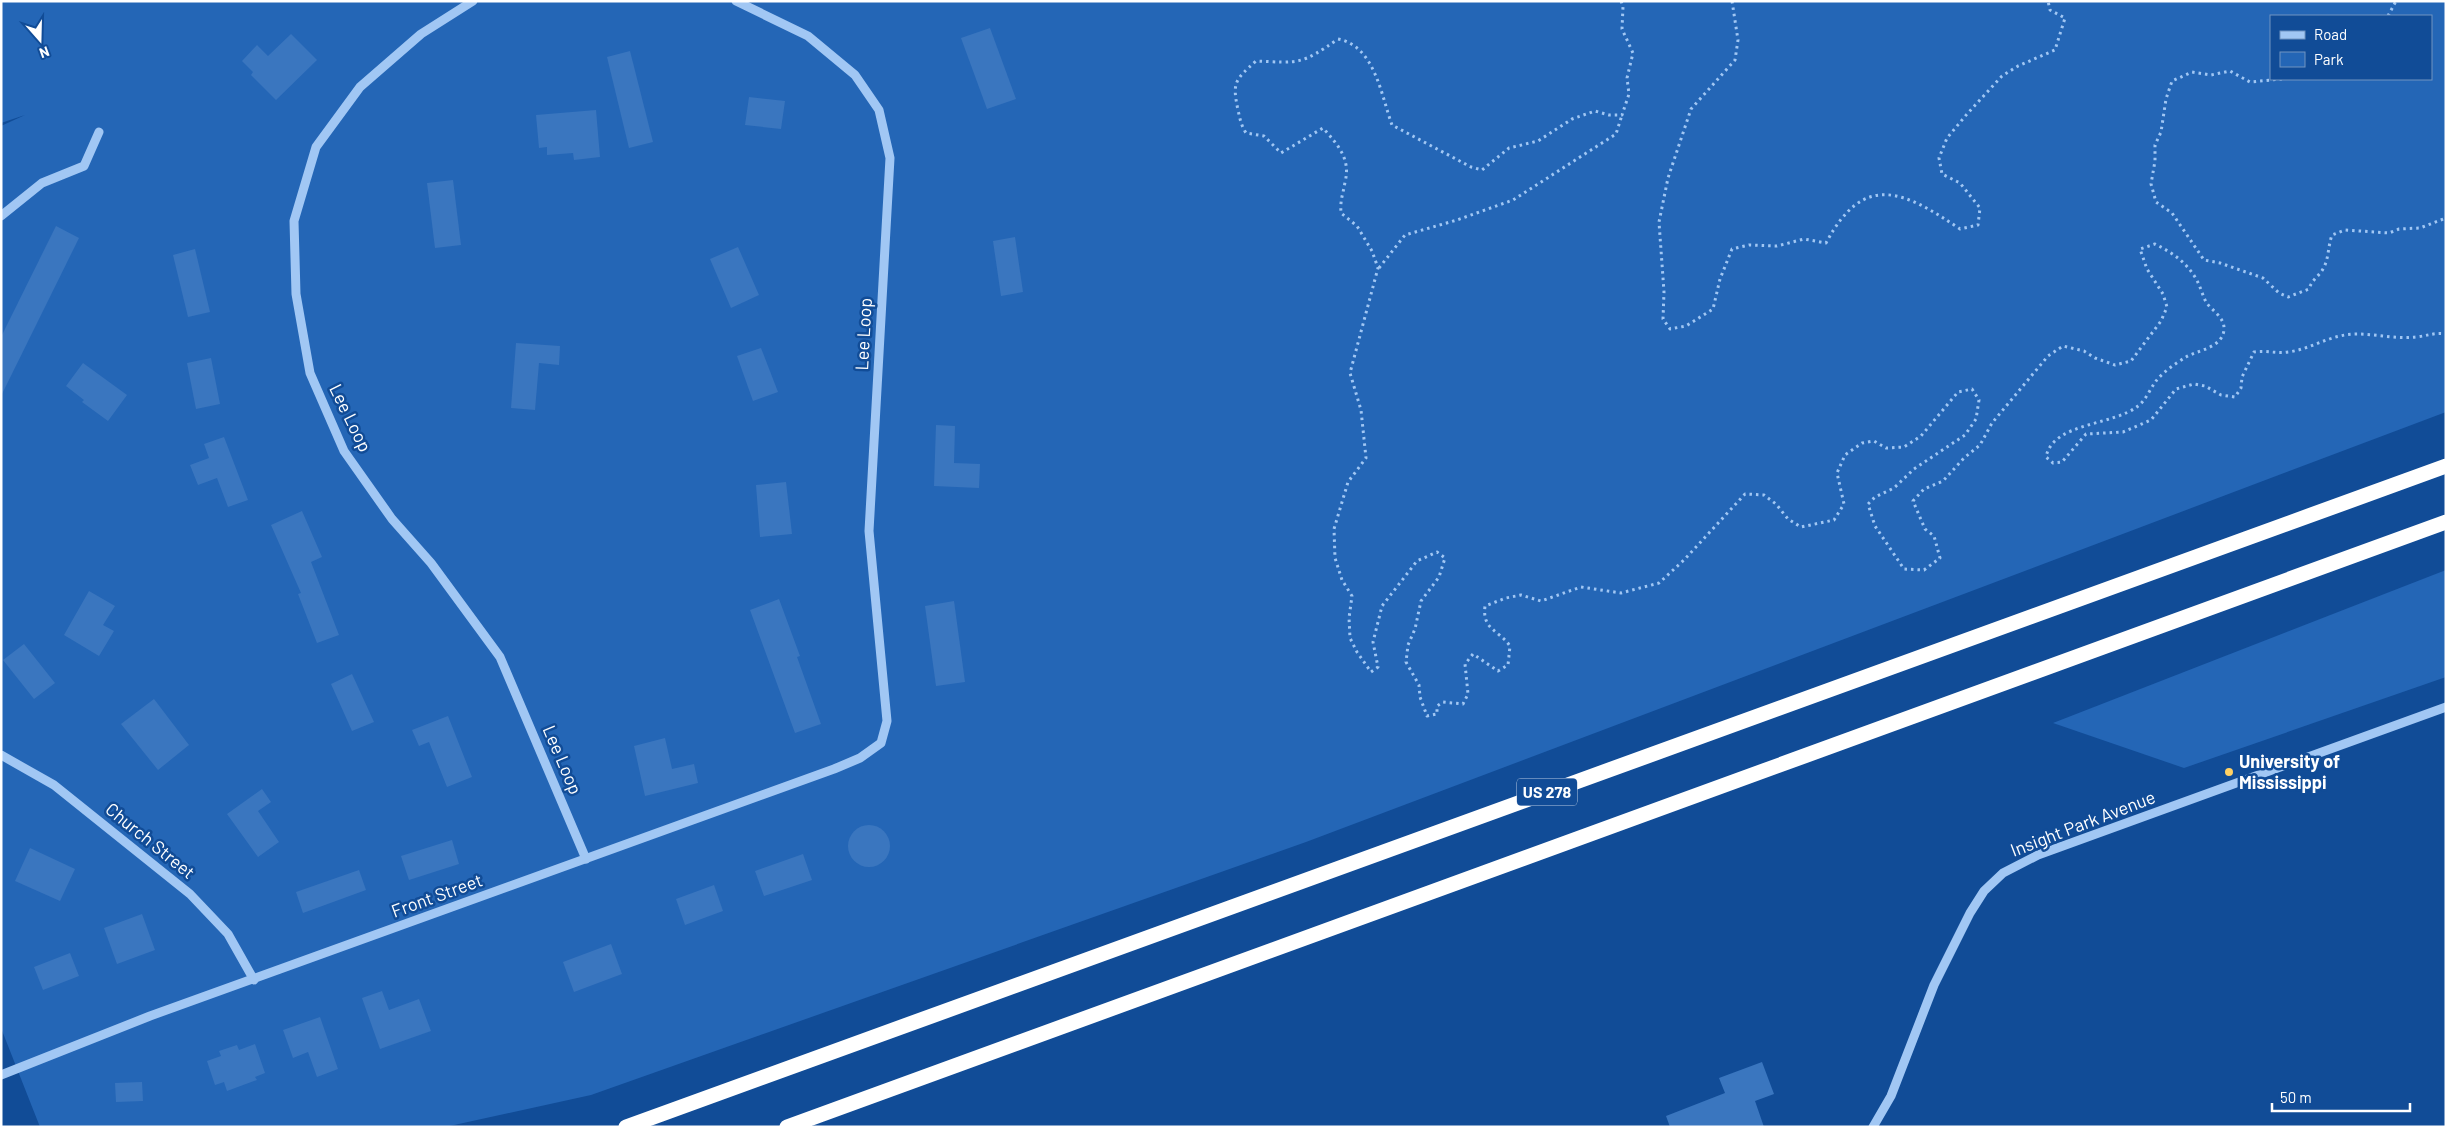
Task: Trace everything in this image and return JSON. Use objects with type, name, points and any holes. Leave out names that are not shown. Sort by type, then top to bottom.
[{"type":"highway","name":"US 278","points":[[626,1127],[2446,466]]},
{"type":"highway","points":[[787,1127],[2446,522]]},
{"type":"highway","points":[[613,1127],[648,1119]]},
{"type":"street","name":"Lee Loop","points":[[473,1],[421,34],[360,87],[316,147],[294,221],[296,294],[310,373],[344,451],[392,519],[431,563],[500,656],[586,859]]},
{"type":"street","name":"Lee Loop","points":[[736,1],[808,36],[855,76],[879,110],[890,158],[869,531],[887,721],[881,743]]},
{"type":"street","points":[[1,216],[42,183],[84,166],[100,132]]},
{"type":"street","name":"Insight Park Avenue","points":[[1873,1127],[1891,1096],[1934,985],[1956,940],[1984,891],[2003,873],[2038,855],[2446,707]]},
{"type":"street","name":"Front Street","points":[[1,1075],[150,1016],[834,769],[860,758],[881,743]]},
{"type":"street","name":"Church Street","points":[[1,755],[54,785],[190,894],[228,934],[254,980]]},
{"type":"path","points":[[1621,1],[1623,7],[1622,29],[1633,53],[1626,78],[1629,94],[1616,134],[1513,200],[1457,220],[1405,235],[1378,268],[1350,373],[1361,410],[1366,458],[1348,482],[1334,529],[1334,558],[1342,580],[1352,596],[1349,618],[1350,638],[1371,672],[1378,666],[1373,642],[1382,606],[1417,562],[1438,552],[1445,558],[1439,577],[1421,601],[1415,629],[1408,645],[1406,662],[1419,686],[1420,697],[1427,716],[1437,714],[1437,706],[1443,702],[1463,704],[1468,694],[1465,664],[1472,654],[1498,671],[1508,665],[1510,646],[1504,637],[1489,628],[1483,617],[1485,606],[1506,598],[1521,595],[1541,601],[1581,586],[1621,593],[1659,584],[1745,494],[1764,495],[1776,504],[1788,519],[1800,527],[1834,520],[1844,504],[1837,472],[1845,455],[1862,443],[1874,441],[1886,448],[1904,447],[1921,436],[1958,392],[1972,389],[1979,400],[1976,419],[1964,435],[1914,470],[1894,488],[1875,497],[1868,504],[1875,526],[1904,569],[1924,570],[1940,558],[1934,536],[1925,529],[1913,501],[1924,488],[1944,481],[1964,458],[1980,445],[1992,423],[2048,356],[2063,346],[2084,350],[2095,358],[2115,365],[2131,361],[2161,321],[2167,307],[2163,294],[2147,269],[2140,249],[2154,244],[2175,254],[2194,276],[2207,303],[2222,318],[2224,330],[2219,341],[2186,357],[2157,380],[2139,406],[2099,424],[2072,429],[2048,448],[2046,457],[2054,463],[2062,462],[2086,434],[2123,432],[2151,420],[2176,389],[2194,384],[2205,386],[2221,395],[2235,397],[2241,388],[2242,377],[2254,352],[2267,350],[2288,353],[2341,335],[2385,335],[2394,338],[2418,337],[2437,332],[2446,334]]},
{"type":"path","points":[[1732,1],[1738,40],[1734,60],[1691,109],[1668,178],[1659,222],[1664,292],[1663,319],[1670,329],[1686,326],[1713,309],[1720,279],[1732,249],[1749,245],[1777,246],[1804,239],[1826,243],[1836,223],[1858,202],[1881,193],[1911,200],[1939,214],[1960,229],[1978,225],[1980,208],[1960,183],[1942,174],[1939,158],[1947,138],[2002,76],[2018,66],[2055,50],[2065,18],[2050,10],[2048,1]]},
{"type":"path","points":[[2389,15],[2396,1]]},
{"type":"path","points":[[1378,268],[1372,251],[1357,226],[1341,213],[1340,198],[1346,182],[1347,162],[1337,143],[1323,128],[1281,153],[1264,136],[1246,133],[1241,126],[1234,88],[1241,75],[1256,61],[1294,63],[1312,57],[1338,39],[1350,42],[1364,55],[1377,78],[1392,125],[1464,164],[1482,170],[1509,148],[1538,141],[1572,119],[1595,111],[1609,115],[1622,115]]},
{"type":"path","points":[[2271,80],[2250,82],[2230,71],[2211,75],[2192,72],[2172,81],[2166,99],[2161,132],[2154,145],[2155,161],[2151,184],[2156,202],[2172,214],[2204,260],[2220,263],[2263,278],[2278,293],[2288,297],[2309,289],[2312,281],[2319,276],[2326,264],[2326,253],[2332,236],[2345,230],[2389,233],[2399,229],[2420,228],[2446,218]]},
{"type":"green space","points":[[1,1],[2446,1],[2446,412],[1306,842],[591,1095],[445,1127],[40,1127],[1,1028],[1,126],[25,115],[1,123]]},
{"type":"green space","points":[[2446,570],[2446,677],[2184,768],[2053,723]]},
{"type":"building","points":[[990,28],[1016,99],[987,109],[961,38]]},
{"type":"building","points":[[291,34],[317,60],[276,100],[251,75],[253,72],[242,61],[257,45],[268,56]]},
{"type":"building","points":[[630,51],[653,142],[629,148],[607,57]]},
{"type":"building","points":[[749,97],[785,101],[781,129],[745,125]]},
{"type":"building","points":[[596,110],[600,157],[574,160],[573,153],[547,155],[547,147],[539,148],[536,115]]},
{"type":"building","points":[[453,180],[461,245],[435,248],[427,183]]},
{"type":"building","points":[[56,226],[79,238],[1,396],[1,337]]},
{"type":"building","points":[[1015,237],[1023,292],[1001,296],[993,241]]},
{"type":"building","points":[[738,247],[759,295],[731,308],[710,259]]},
{"type":"building","points":[[195,249],[210,312],[188,317],[173,255]]},
{"type":"building","points":[[516,343],[560,346],[559,365],[539,363],[535,410],[511,408]]},
{"type":"building","points":[[761,348],[778,392],[753,401],[737,356]]},
{"type":"building","points":[[211,358],[220,404],[196,409],[187,363]]},
{"type":"building","points":[[83,363],[127,395],[108,421],[82,402],[84,400],[66,386]]},
{"type":"building","points":[[936,425],[955,426],[954,463],[980,464],[979,488],[934,486]]},
{"type":"building","points":[[224,437],[248,500],[228,507],[217,478],[198,485],[190,465],[209,458],[204,444]]},
{"type":"building","points":[[786,482],[792,534],[760,537],[756,485]]},
{"type":"building","points":[[302,511],[322,557],[311,562],[339,635],[317,643],[298,594],[301,593],[271,525]]},
{"type":"building","points":[[89,591],[115,606],[103,625],[114,631],[99,656],[64,635]]},
{"type":"building","points":[[779,599],[800,656],[797,657],[821,724],[795,733],[750,610]]},
{"type":"building","points":[[954,601],[965,682],[936,686],[925,606]]},
{"type":"building","points":[[24,644],[55,683],[34,699],[3,660]]},
{"type":"building","points":[[352,674],[374,722],[352,731],[331,684]]},
{"type":"building","points":[[154,699],[189,745],[158,770],[121,724]]},
{"type":"building","points":[[448,716],[472,777],[447,787],[429,742],[419,746],[412,730]]},
{"type":"building","points":[[665,738],[672,769],[694,764],[698,783],[645,796],[634,746]]},
{"type":"building","points":[[262,789],[271,802],[258,811],[279,842],[258,857],[227,814]]},
{"type":"building","points":[[869,825],[884,831],[890,846],[884,861],[869,867],[854,861],[848,846],[854,831]]},
{"type":"building","points":[[452,840],[459,864],[409,880],[401,856]]},
{"type":"building","points":[[30,848],[75,869],[60,901],[15,881]]},
{"type":"building","points":[[803,854],[812,880],[764,896],[755,871]]},
{"type":"building","points":[[359,870],[366,890],[303,913],[296,892]]},
{"type":"building","points":[[714,885],[723,911],[685,925],[676,899]]},
{"type":"building","points":[[142,914],[155,950],[117,964],[104,928]]},
{"type":"building","points":[[611,944],[622,974],[574,992],[563,962]]},
{"type":"building","points":[[70,953],[79,976],[43,990],[34,967]]},
{"type":"building","points":[[382,991],[389,1010],[419,999],[431,1031],[380,1049],[362,998]]},
{"type":"building","points":[[320,1017],[338,1069],[317,1077],[308,1052],[293,1058],[283,1030]]},
{"type":"building","points":[[255,1044],[265,1073],[255,1077],[257,1080],[227,1091],[224,1082],[215,1085],[207,1061],[221,1056],[219,1051],[237,1045],[239,1050]]},
{"type":"building","points":[[1762,1062],[1774,1094],[1755,1101],[1764,1127],[1670,1127],[1666,1116],[1725,1093],[1719,1078]]},
{"type":"building","points":[[142,1082],[143,1101],[116,1102],[115,1083]]},
{"type":"place","name":"University of Mississippi","points":[[2229,772]]}]
